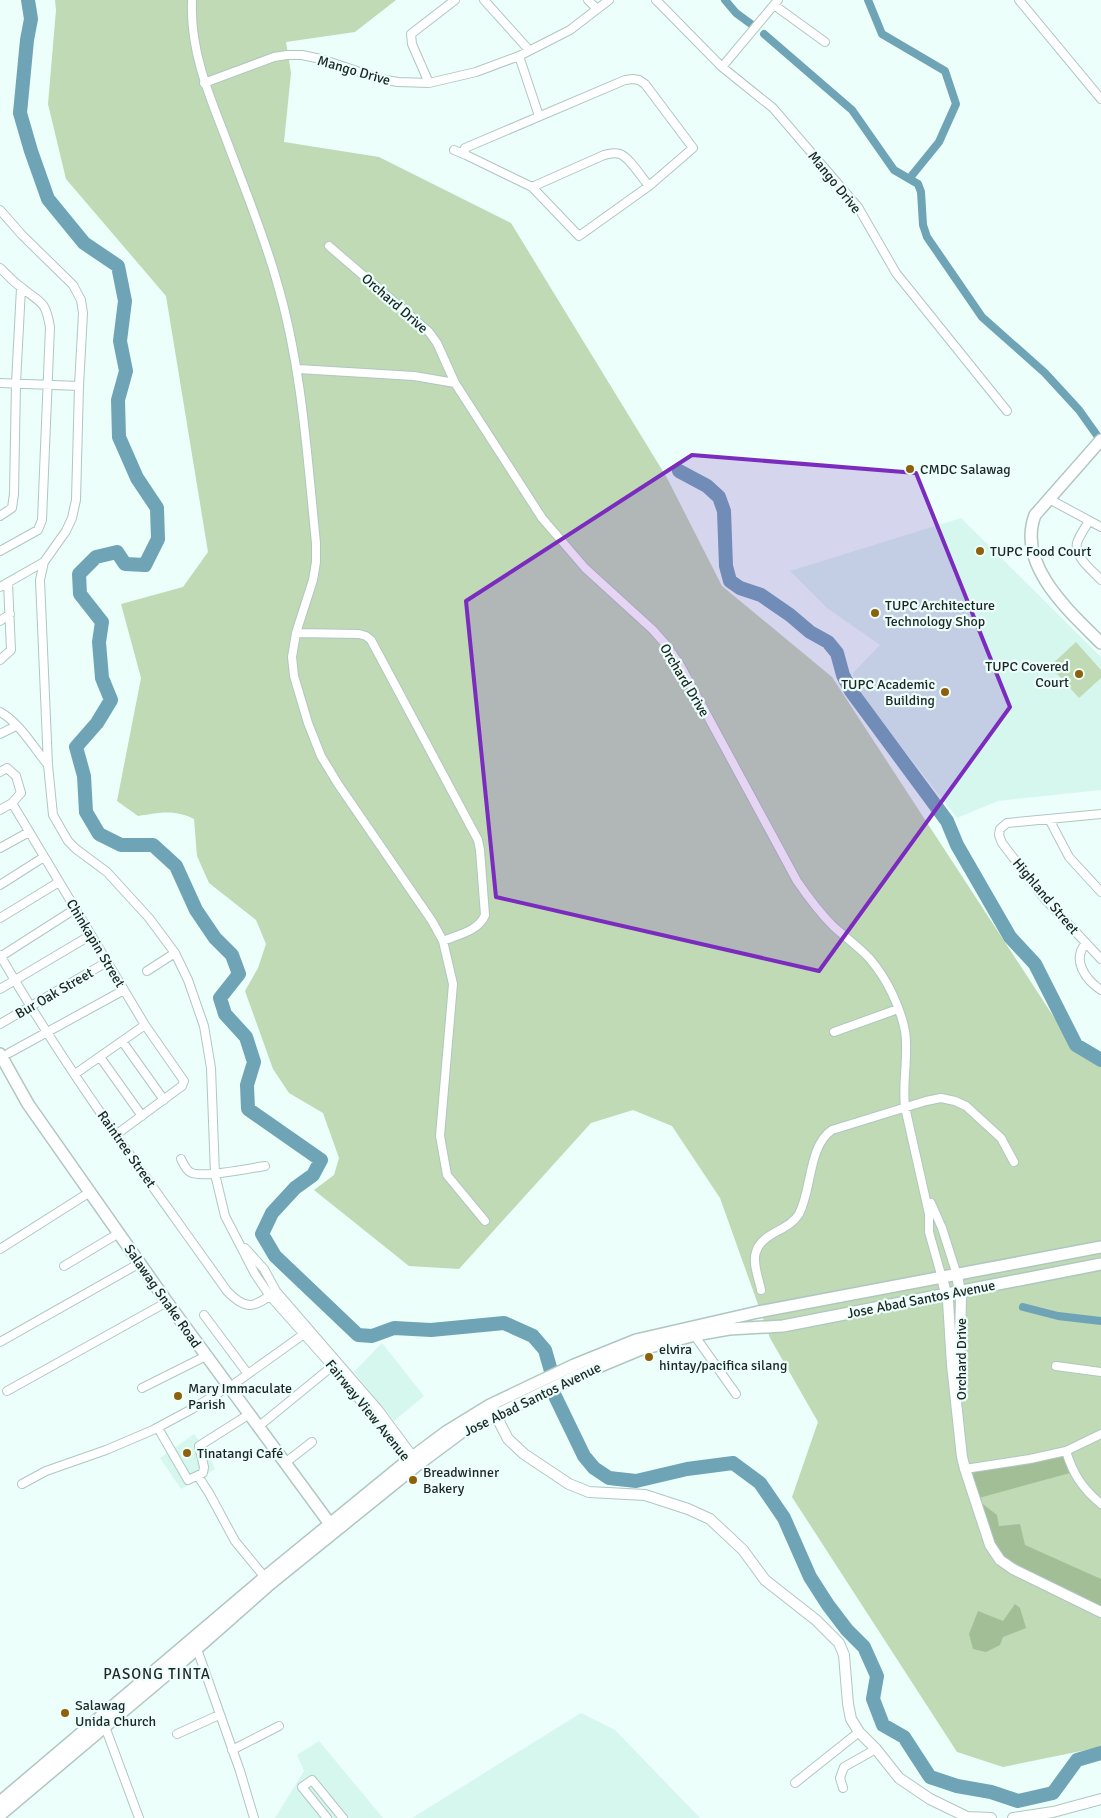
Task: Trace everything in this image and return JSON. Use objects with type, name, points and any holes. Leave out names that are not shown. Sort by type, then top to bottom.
[{"type":"main road","points":[[1097,444],[1035,515],[1032,524],[1032,548],[1041,572],[1054,594],[1065,608],[1101,644]]},
{"type":"main road","name":"Salawag Snake Road","points":[[5,1053],[28,1104],[167,1302],[206,1356],[231,1385],[248,1415],[332,1529]]},
{"type":"main road","name":"Jose Abad Santos Avenue","points":[[0,1815],[102,1722],[412,1461],[463,1431],[492,1410],[636,1340],[694,1330],[758,1312],[1101,1247]]},
{"type":"main road","name":"Jose Abad Santos Avenue","points":[[694,1330],[783,1326],[1101,1264]]},
{"type":"main road","name":"Jose Abad Santos Avenue","points":[[0,1802],[102,1722]]},
{"type":"street","points":[[429,83],[412,44],[411,34],[455,0]]},
{"type":"street","points":[[484,0],[529,50]]},
{"type":"street","points":[[588,0],[597,9]]},
{"type":"street","name":"Mango Drive","points":[[204,83],[274,57],[302,55],[321,59],[381,79],[398,82],[429,83],[476,72],[518,56],[570,30],[609,0]]},
{"type":"street","name":"Mango Drive","points":[[656,0],[722,67],[773,108],[858,206],[896,273],[1007,410]]},
{"type":"street","points":[[1019,0],[1101,99]]},
{"type":"street","points":[[192,2],[191,18],[194,39],[204,83],[268,252],[284,307],[298,370],[316,543],[316,562],[313,580],[296,633],[292,657],[294,676],[308,723],[321,756],[338,784],[432,921],[443,941],[453,984],[440,1136],[447,1175],[485,1221]]},
{"type":"street","points":[[722,67],[776,2],[825,42]]},
{"type":"street","points":[[518,56],[539,116]]},
{"type":"street","points":[[454,150],[532,187],[579,236],[649,186],[693,148],[645,84],[640,80],[625,80],[465,148],[466,155]]},
{"type":"street","points":[[532,187],[604,155],[614,153],[621,154],[627,158],[649,186]]},
{"type":"street","points":[[0,210],[22,235],[73,285],[81,300],[82,313],[76,500],[72,518],[66,531],[44,562],[0,587]]},
{"type":"street","name":"Orchard Drive","points":[[329,246],[429,332],[437,343],[455,383],[542,518],[585,568],[653,630],[667,646],[680,665],[797,881],[819,910],[870,959],[894,996],[905,1030],[907,1046],[905,1107],[929,1214],[929,1232],[947,1294],[952,1365],[962,1457],[990,1544],[1000,1560],[1035,1581],[1101,1612]]},
{"type":"street","points":[[0,268],[21,288],[37,298],[47,310],[50,327],[42,520],[38,530],[0,551]]},
{"type":"street","points":[[0,516],[12,508],[14,494],[16,383],[21,288]]},
{"type":"street","points":[[298,370],[414,376],[455,383]]},
{"type":"street","points":[[0,383],[79,386]]},
{"type":"street","points":[[1049,499],[1101,527]]},
{"type":"street","points":[[1089,521],[1077,544],[1078,551],[1082,560],[1101,580]]},
{"type":"street","name":"Fairway View Avenue","points":[[44,562],[40,580],[48,765],[53,815],[68,842],[107,872],[149,918],[174,953],[188,980],[204,1026],[211,1068],[215,1174],[225,1216],[239,1241],[264,1269],[273,1294],[304,1334],[378,1408],[412,1461]]},
{"type":"street","points":[[0,660],[11,650],[8,583]]},
{"type":"street","points":[[0,620],[10,614]]},
{"type":"street","points":[[296,633],[359,634],[371,640],[478,840],[485,915],[483,921],[472,929],[443,941]]},
{"type":"street","points":[[0,712],[16,726],[48,765]]},
{"type":"street","points":[[0,734],[16,726]]},
{"type":"street","points":[[0,772],[7,768],[16,776],[21,793],[12,803],[0,810]]},
{"type":"street","name":"Chinkapin Street","points":[[12,803],[145,1025],[184,1082],[182,1086],[164,1100]]},
{"type":"street","points":[[1100,816],[1049,819],[1069,857],[1101,892]]},
{"type":"street","name":"Highland Street","points":[[1049,819],[1007,824],[1000,829],[999,835],[1002,843],[1044,898],[1101,959]]},
{"type":"street","points":[[0,848],[29,832]]},
{"type":"street","points":[[0,885],[44,857]]},
{"type":"street","points":[[0,918],[59,882]]},
{"type":"street","points":[[0,956],[75,909]]},
{"type":"street","points":[[0,989],[91,935]]},
{"type":"street","points":[[1086,943],[1081,948],[1079,956],[1080,965],[1089,980],[1101,990]]},
{"type":"street","points":[[147,971],[174,953]]},
{"type":"street","name":"Raintree Street","points":[[0,956],[46,1033],[227,1291],[237,1301],[247,1305],[256,1305],[273,1294]]},
{"type":"street","name":"Bur Oak Street","points":[[0,1024],[107,962]]},
{"type":"street","points":[[5,1053],[46,1033],[124,990]]},
{"type":"street","points":[[834,1032],[898,1009]]},
{"type":"street","points":[[75,1074],[145,1025]]},
{"type":"street","points":[[117,1134],[164,1100],[122,1041]]},
{"type":"street","points":[[100,1057],[142,1116]]},
{"type":"street","points":[[761,1290],[755,1260],[756,1253],[764,1240],[798,1216],[818,1147],[825,1135],[844,1126],[941,1098],[966,1106],[1001,1138],[1014,1162]]},
{"type":"street","points":[[181,1159],[189,1172],[196,1174],[215,1174],[265,1166]]},
{"type":"street","name":"Orchard Drive","points":[[922,1178],[942,1228],[961,1292],[959,1364],[962,1457]]},
{"type":"street","points":[[0,1249],[90,1192]]},
{"type":"street","points":[[64,1266],[119,1233]]},
{"type":"street","points":[[0,1342],[140,1263]]},
{"type":"street","name":"Fairway View Avenue","points":[[273,1294],[335,1364],[371,1414],[412,1461]]},
{"type":"street","points":[[7,1391],[167,1302]]},
{"type":"street","points":[[204,1315],[248,1374]]},
{"type":"street","points":[[694,1330],[736,1394]]},
{"type":"street","points":[[22,1484],[46,1471],[106,1450],[158,1428],[231,1385],[304,1334]]},
{"type":"street","points":[[142,1388],[206,1356]]},
{"type":"street","points":[[258,1427],[335,1364]]},
{"type":"street","points":[[1056,1366],[1101,1372]]},
{"type":"street","points":[[371,1414],[378,1408]]},
{"type":"street","points":[[492,1410],[508,1439],[524,1454],[569,1484],[589,1492],[645,1495],[710,1519],[743,1550],[765,1580],[816,1620],[839,1644],[844,1655],[851,1719],[859,1732],[876,1749],[899,1778],[930,1800],[967,1816],[991,1818]]},
{"type":"street","points":[[158,1428],[188,1480],[202,1473],[204,1467],[200,1446],[248,1415]]},
{"type":"street","points":[[965,1469],[1030,1459],[1066,1450],[1101,1434]]},
{"type":"street","points":[[285,1463],[312,1442]]},
{"type":"street","points":[[1066,1450],[1071,1470],[1083,1486],[1101,1504]]},
{"type":"street","points":[[198,1476],[210,1492],[235,1541],[268,1581]]},
{"type":"street","points":[[193,1645],[232,1750],[254,1818]]},
{"type":"street","points":[[177,1734],[219,1715]]},
{"type":"street","points":[[102,1722],[138,1818]]},
{"type":"street","points":[[232,1750],[279,1726]]},
{"type":"street","points":[[796,1783],[859,1732]]},
{"type":"street","points":[[843,1788],[840,1778],[844,1767],[876,1749]]},
{"type":"street","points":[[326,1818],[302,1787],[312,1780],[343,1818]]},
{"type":"street","points":[[1013,1818],[1053,1812],[1101,1799]]},
{"type":"highlighted area","points":[[692,455],[916,473],[1010,707],[819,971],[496,897],[466,601]]},
{"type":"shaded area","points":[[961,518],[1101,657],[1101,790],[998,801],[957,818],[856,689],[853,673],[880,645],[827,608],[790,571]]},
{"type":"shaded area","points":[[382,1343],[424,1396],[394,1421],[354,1372]]},
{"type":"shaded area","name":"Tinatangi Café","points":[[236,1419],[239,1423],[206,1448],[215,1469],[181,1489],[160,1458],[194,1434],[199,1441]]},
{"type":"shaded area","points":[[581,1713],[615,1730],[700,1818],[412,1818]]},
{"type":"shaded area","points":[[319,1741],[383,1818],[275,1818],[304,1771],[297,1755]]},
{"type":"green space","points":[[55,0],[396,0],[355,32],[286,42],[291,73],[284,142],[379,157],[511,223],[667,478],[722,586],[832,677],[1074,1048],[1101,1065],[1101,1747],[1003,1767],[957,1752],[792,1497],[818,1422],[770,1338],[720,1198],[672,1126],[633,1110],[591,1123],[459,1269],[409,1266],[314,1190],[334,1175],[339,1158],[323,1113],[289,1093],[273,1069],[245,991],[258,968],[266,944],[256,920],[209,883],[197,856],[194,819],[173,813],[138,816],[117,801],[141,678],[121,604],[183,587],[208,552],[166,296],[66,179],[48,104],[56,10]]},
{"type":"green space","name":"TUPC Covered Court","points":[[1076,642],[1101,670],[1101,678],[1079,698],[1050,666]]},
{"type":"green space","points":[[1064,1455],[1070,1473],[975,1499],[973,1468]]},
{"type":"green space","points":[[979,1501],[997,1515],[999,1526],[1020,1524],[1025,1545],[1101,1579],[1101,1609],[1013,1569],[1000,1557]]},
{"type":"green space","points":[[1015,1604],[1020,1608],[1026,1628],[1003,1637],[1000,1645],[986,1652],[973,1649],[969,1634],[978,1611],[1003,1621]]},
{"type":"waterway","points":[[28,0],[31,19],[27,40],[20,113],[48,199],[84,243],[118,266],[125,301],[120,341],[126,371],[118,400],[119,437],[137,478],[157,508],[158,539],[145,565],[125,564],[117,552],[96,557],[79,574],[80,594],[102,622],[99,642],[102,678],[111,700],[97,723],[76,747],[84,776],[86,812],[99,834],[121,845],[153,845],[176,866],[196,910],[215,938],[232,955],[239,974],[220,998],[225,1014],[246,1037],[254,1062],[247,1085],[248,1109],[321,1160],[313,1175],[295,1188],[272,1213],[262,1234],[275,1256],[358,1335],[372,1336],[394,1328],[431,1330],[504,1323],[533,1336],[545,1350],[551,1371],[554,1394],[584,1456],[594,1468],[609,1478],[636,1481],[687,1469],[733,1463],[760,1483],[784,1518],[810,1577],[847,1630],[864,1647],[877,1676],[873,1699],[883,1725],[904,1737],[930,1777],[957,1786],[991,1792],[1018,1801],[1053,1793],[1077,1760],[1101,1753]]},
{"type":"waterway","points":[[725,0],[736,13],[751,24]]},
{"type":"waterway","points":[[868,0],[882,34],[945,71],[956,104],[939,142],[909,179]]},
{"type":"waterway","points":[[764,34],[852,110],[894,170],[918,184],[921,192],[923,225],[927,237],[982,317],[1045,373],[1079,410],[1101,441]]},
{"type":"waterway","points":[[679,471],[707,486],[719,497],[724,511],[726,566],[730,581],[740,588],[761,595],[790,615],[810,632],[828,642],[837,653],[843,675],[851,691],[947,821],[957,845],[1010,937],[1035,964],[1076,1045],[1101,1060]]},
{"type":"waterway","points":[[1023,1307],[1058,1316],[1101,1321]]},
{"type":"place","name":"CMDC Salawag","points":[[910,469]]},
{"type":"place","name":"TUPC Food Court","points":[[980,551]]},
{"type":"place","name":"TUPC Architecture Technology Shop","points":[[875,613]]},
{"type":"place","name":"TUPC Covered Court","points":[[1079,674]]},
{"type":"place","name":"TUPC Academic Building","points":[[945,692]]},
{"type":"place","name":"elvira hintay/pacifica silang","points":[[649,1357]]},
{"type":"place","name":"Mary Immaculate Parish","points":[[178,1396]]},
{"type":"place","name":"Tinatangi Café","points":[[187,1453]]},
{"type":"place","name":"Breadwinner Bakery","points":[[413,1480]]},
{"type":"place","name":"Salawag Unida Church","points":[[65,1713]]},
{"type":"district","name":"PASONG TINTA","points":[[157,1674]]}]
